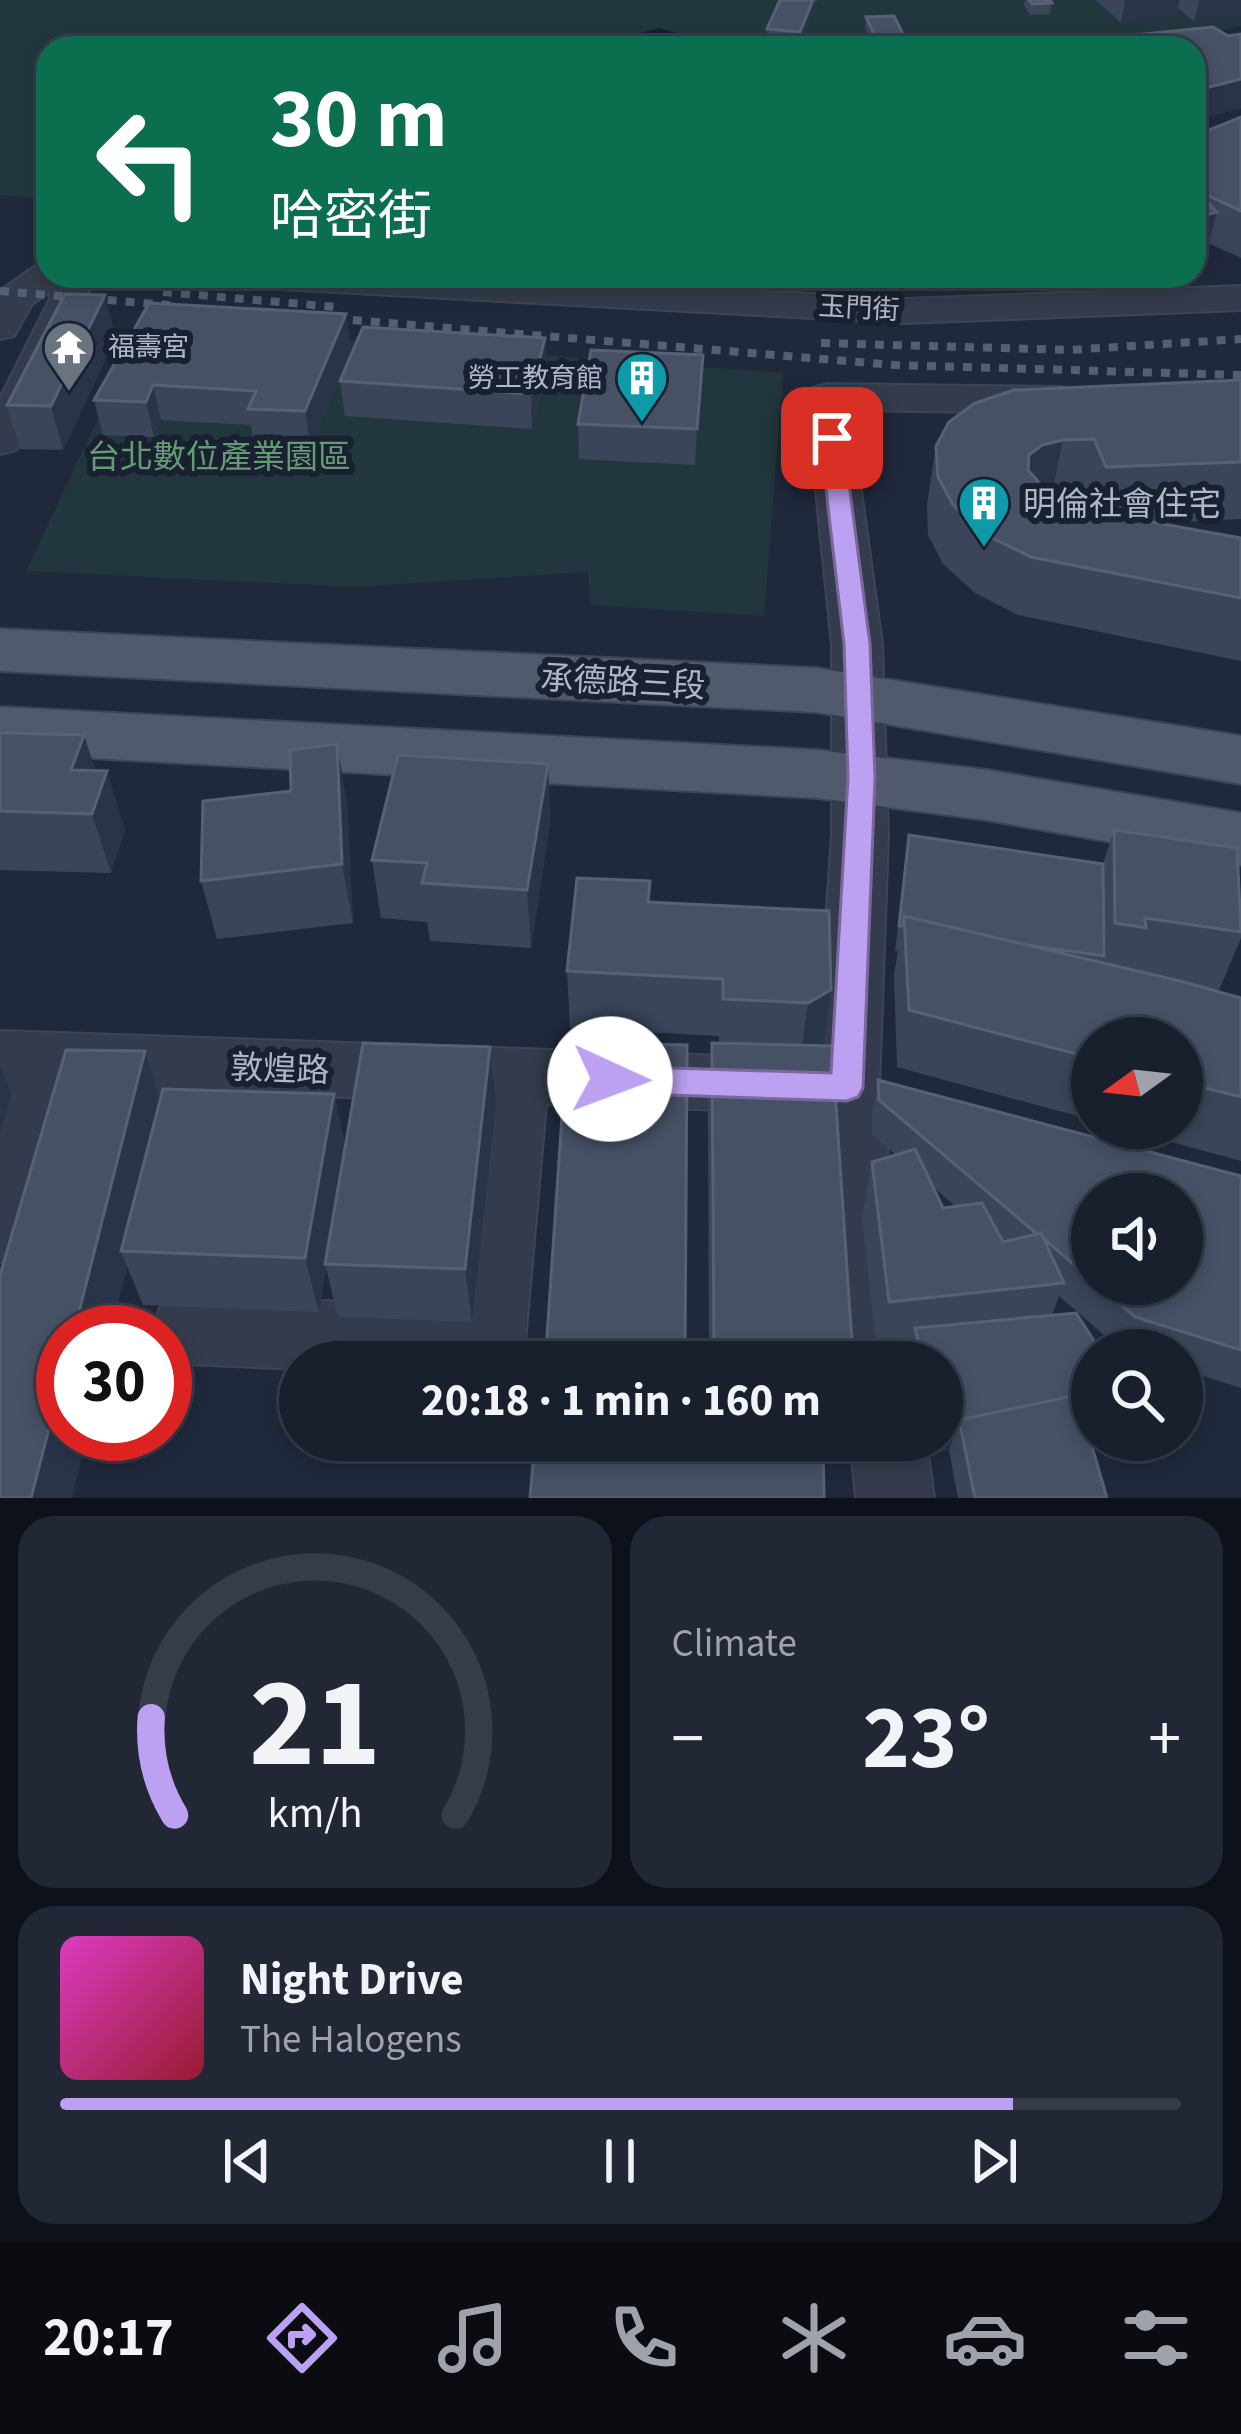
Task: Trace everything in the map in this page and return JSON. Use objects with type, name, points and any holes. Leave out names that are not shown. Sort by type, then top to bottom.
[{"type":"main road","name":"承德路三段","points":[[0,650],[816,690],[859,736],[1241,839]]},
{"type":"main road","name":"承德路三段","points":[[0,730],[859,736],[1241,760]]},
{"type":"street","points":[[2,318],[16,297],[36,283]]},
{"type":"street","points":[[0,441],[70,299],[68,288]]},
{"type":"street","name":"玉門街","points":[[481,288],[904,311],[1241,298]]},
{"type":"street","points":[[876,1341],[847,1088],[859,736],[857,644],[826,397],[1102,401]]},
{"type":"street","points":[[0,1231],[24,1059]]},
{"type":"street","name":"敦煌路","points":[[24,1059],[847,1088],[913,1106]]},
{"type":"street","points":[[192,1330],[489,1342],[516,1076]]},
{"type":"street","points":[[891,1461],[895,1498]]},
{"type":"green space","points":[[0,0],[1241,0],[1241,26],[1196,36],[36,36],[36,198],[0,195]]},
{"type":"green space","name":"台北數位產業園區","points":[[142,325],[783,373],[764,616],[591,605],[588,572],[355,587],[26,571]]},
{"type":"water","points":[[659,28],[687,36],[628,36]]},
{"type":"building","points":[[780,0],[813,0],[800,32],[767,29]]},
{"type":"building","points":[[894,16],[904,36],[875,36],[866,17]]},
{"type":"building","points":[[1213,27],[1228,36],[1241,34],[1241,79],[1206,88],[1206,36],[1135,35]]},
{"type":"building","points":[[1241,117],[1241,211],[1206,195],[1206,131]]},
{"type":"building","points":[[65,294],[105,295],[51,406],[7,405]]},
{"type":"building","points":[[149,303],[346,314],[305,411],[248,409],[256,391],[153,385],[146,402],[94,400]]},
{"type":"building","points":[[363,327],[545,338],[531,394],[340,381]]},
{"type":"building","points":[[591,350],[703,355],[697,429],[578,424]]},
{"type":"building","points":[[1241,380],[1241,462],[1106,467],[1094,439],[1063,440],[1042,445],[1029,455],[1028,470],[1053,498],[1085,510],[1241,538],[1241,598],[1031,557],[986,535],[953,505],[938,477],[936,446],[949,422],[975,403],[1014,390]]},
{"type":"building","points":[[0,733],[84,735],[71,770],[107,771],[92,814],[0,811]]},
{"type":"building","points":[[337,744],[342,864],[201,881],[203,801],[291,791],[290,750]]},
{"type":"building","points":[[398,755],[548,764],[527,890],[422,883],[427,863],[372,860]]},
{"type":"building","points":[[1114,830],[1237,848],[1241,932],[1145,918],[1146,928],[1115,923]]},
{"type":"building","points":[[909,835],[1103,864],[1104,956],[1027,945],[904,916],[899,926]]},
{"type":"building","points":[[577,878],[650,881],[648,902],[829,911],[831,990],[808,1003],[723,999],[723,979],[567,971]]},
{"type":"building","points":[[904,916],[1184,982],[1241,998],[1241,1097],[1203,1087],[1203,1017],[1071,1017],[1071,1052],[909,1010]]},
{"type":"building","points":[[567,1042],[687,1045],[685,1341],[547,1341]]},
{"type":"building","points":[[363,1043],[490,1047],[465,1269],[325,1264]]},
{"type":"building","points":[[712,1043],[832,1046],[852,1341],[714,1341]]},
{"type":"building","points":[[66,1050],[145,1051],[81,1305],[36,1305],[36,1461],[41,1461],[31,1498],[0,1498],[0,1275]]},
{"type":"building","points":[[878,1080],[1071,1131],[1071,1149],[1139,1149],[1241,1176],[1241,1350],[1203,1338],[1203,1329],[1174,1329],[1135,1317],[1121,1305],[1203,1305],[1203,1173],[1071,1173],[1071,1262],[879,1100]]},
{"type":"building","points":[[163,1089],[334,1094],[305,1258],[121,1251]]},
{"type":"building","points":[[915,1149],[943,1208],[982,1203],[1003,1242],[1041,1233],[1064,1283],[889,1302],[872,1162]]},
{"type":"building","points":[[1076,1313],[1086,1329],[1071,1329],[1071,1396],[963,1419],[963,1341],[918,1341],[915,1328]]},
{"type":"building","points":[[1071,1396],[1071,1461],[1096,1461],[1107,1498],[975,1498],[963,1419]]},
{"type":"building","points":[[533,1461],[823,1461],[824,1498],[530,1498]]},
{"type":"railway","points":[[0,291],[179,306]]},
{"type":"railway","points":[[163,292],[337,307]]},
{"type":"railway","points":[[317,317],[894,365],[1241,375]]},
{"type":"railway","points":[[821,343],[1069,350],[1241,339]]},
{"type":"place","name":"福壽宮","points":[[69,393]]},
{"type":"place","name":"勞工教育館","points":[[642,424]]},
{"type":"place","name":"明倫社會住宅","points":[[984,549]]},
{"type":"route","points":[[610,1079],[847,1088],[862,778],[857,644],[832,438]]}]
